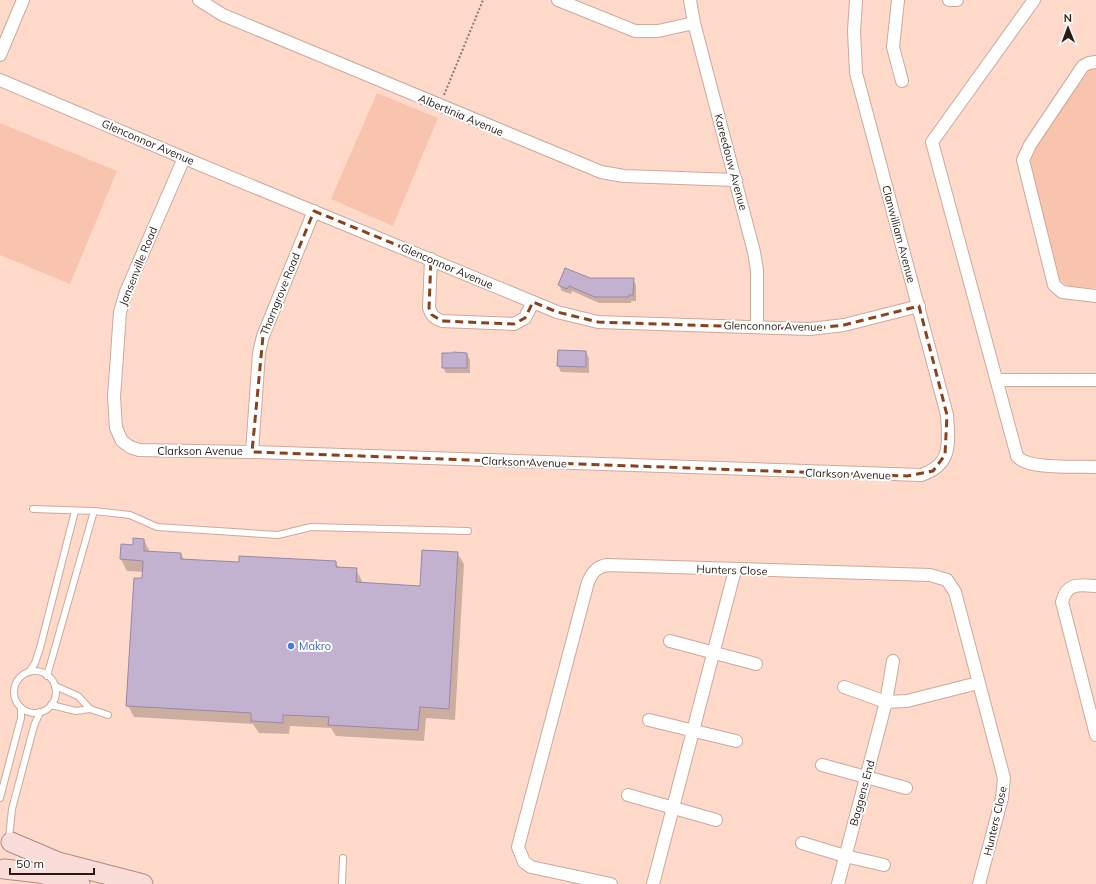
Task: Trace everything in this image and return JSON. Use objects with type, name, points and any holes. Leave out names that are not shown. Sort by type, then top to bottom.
[{"type":"main road","points":[[2,870],[12,858],[14,852],[7,837]]},
{"type":"main road","points":[[7,837],[58,862],[143,884]]},
{"type":"main road","points":[[2,870],[40,873],[80,884]]},
{"type":"street","points":[[0,55],[23,0]]},
{"type":"street","name":"Albertinia Avenue","points":[[199,0],[223,14],[439,106],[601,172],[624,176],[736,180]]},
{"type":"street","points":[[558,0],[635,31],[658,31],[694,23]]},
{"type":"street","name":"Kareedouw Avenue","points":[[690,0],[694,23],[736,180],[755,258],[757,326]]},
{"type":"street","name":"Clanwilliam Avenue","points":[[856,0],[854,31],[856,73],[947,415],[947,445],[941,465]]},
{"type":"street","points":[[898,0],[893,47],[902,81]]},
{"type":"street","points":[[950,0],[957,0]]},
{"type":"street","points":[[1034,0],[932,142],[1017,456],[1020,461],[1031,465],[1096,467]]},
{"type":"street","points":[[1096,62],[1083,66],[1030,145],[1023,160],[1054,285],[1062,292],[1096,296]]},
{"type":"street","name":"Glenconnor Avenue","points":[[0,80],[184,158],[558,312],[598,322],[757,326],[810,329],[844,325],[919,306]]},
{"type":"street","name":"Jansenville Road","points":[[116,428],[114,397],[120,312],[126,292],[184,158]]},
{"type":"street","name":"Thorngrove Road","points":[[252,452],[259,353],[263,336],[314,211]]},
{"type":"street","points":[[431,259],[429,308],[432,315],[436,319],[442,321],[514,324],[525,318],[534,302]]},
{"type":"street","points":[[997,380],[1096,380]]},
{"type":"street","name":"Clarkson Avenue","points":[[116,428],[122,441],[130,447],[139,450],[252,452],[907,476],[927,473],[941,465]]},
{"type":"street","name":"Hunters Close","points":[[611,884],[531,866],[524,862],[518,847],[588,582],[595,570],[600,566],[607,565],[941,577],[947,580],[955,592],[978,683],[1002,766],[1004,786],[979,884]]},
{"type":"street","points":[[653,884],[735,570]]},
{"type":"street","points":[[1096,586],[1071,587],[1066,590],[1062,602],[1096,735]]},
{"type":"street","points":[[670,641],[756,664]]},
{"type":"street","name":"Baggens End","points":[[838,884],[886,702],[893,660]]},
{"type":"street","points":[[844,687],[886,702],[907,701],[978,683]]},
{"type":"street","points":[[649,720],[736,741]]},
{"type":"street","points":[[822,765],[906,788]]},
{"type":"street","points":[[628,795],[716,820]]},
{"type":"street","points":[[802,843],[845,856],[884,865]]},
{"type":"lane","points":[[33,509],[94,511],[130,515],[157,527],[278,536],[311,527],[468,531]]},
{"type":"lane","points":[[0,798],[21,718],[21,709],[14,697],[14,691],[18,679],[29,672],[35,663],[75,511]]},
{"type":"lane","points":[[47,676],[94,511]]},
{"type":"lane","points":[[29,672],[42,673],[47,676],[55,686],[78,696],[90,710]]},
{"type":"lane","points":[[21,709],[34,713],[40,712],[51,705],[54,699],[55,686]]},
{"type":"lane","points":[[51,705],[76,711],[90,710],[108,715]]},
{"type":"lane","points":[[7,837],[12,809],[34,726],[40,712]]},
{"type":"lane","points":[[342,884],[343,858]]},
{"type":"path","points":[[439,106],[483,0]]},
{"type":"highlighted area","points":[[314,211],[431,259],[429,308],[432,315],[442,321],[514,324],[525,318],[533,302],[557,312],[598,322],[810,329],[844,325],[919,306],[947,415],[945,455],[933,471],[907,476],[252,452],[263,336]]},
{"type":"shaded area","points":[[1096,67],[1096,288],[1068,287],[1059,279],[1030,171],[1030,161],[1036,144],[1090,69]]},
{"type":"shaded area","points":[[377,93],[438,118],[393,226],[331,199]]},
{"type":"shaded area","points":[[0,123],[117,171],[70,284],[0,255]]},
{"type":"building","points":[[565,268],[590,278],[634,278],[633,295],[629,295],[629,297],[595,297],[569,286],[567,289],[558,285]]},
{"type":"building","points":[[558,350],[586,351],[586,367],[557,366]]},
{"type":"building","points":[[442,353],[467,353],[467,368],[442,368]]},
{"type":"building","name":"Makro","points":[[133,538],[144,539],[144,551],[181,553],[181,559],[239,562],[239,556],[336,561],[336,567],[357,568],[356,582],[420,586],[422,550],[458,552],[449,709],[420,707],[418,730],[328,725],[329,717],[283,715],[283,723],[251,721],[251,713],[126,706],[134,578],[142,578],[143,561],[120,559],[121,544],[133,545]]},
{"type":"place","name":"Makro","points":[[291,646]]}]
